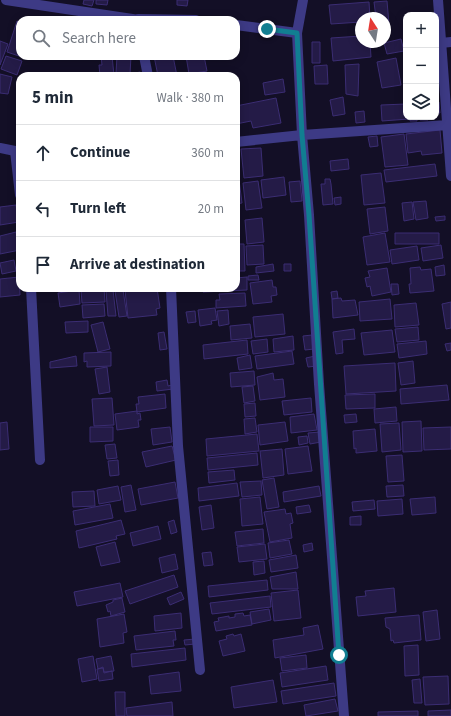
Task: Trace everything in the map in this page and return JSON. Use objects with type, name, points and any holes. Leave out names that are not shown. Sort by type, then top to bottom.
[{"type":"street","points":[[6,0],[117,16]]},
{"type":"street","points":[[303,0],[297,33],[302,135],[344,716]]},
{"type":"street","points":[[438,0],[446,42],[447,125],[451,176]]},
{"type":"street","points":[[240,26],[297,33]]},
{"type":"street","points":[[145,60],[147,72]]},
{"type":"street","points":[[240,142],[302,135],[447,125]]},
{"type":"street","points":[[0,148],[16,151]]},
{"type":"street","points":[[31,292],[40,460]]},
{"type":"street","points":[[171,292],[178,446],[200,670]]},
{"type":"building","points":[[84,0],[94,0],[92,6],[83,4]]},
{"type":"building","points":[[96,0],[108,0],[107,5],[96,4]]},
{"type":"building","points":[[177,0],[188,0],[187,6],[177,5]]},
{"type":"building","points":[[387,1],[388,12],[375,12],[374,2]]},
{"type":"building","points":[[369,2],[370,12],[355,12],[355,22],[331,24],[329,5]]},
{"type":"building","points":[[16,24],[16,55],[7,52]]},
{"type":"building","points":[[355,36],[355,48],[370,48],[371,57],[333,61],[331,38]]},
{"type":"building","points":[[401,39],[403,51],[387,54],[385,48],[391,48],[391,41]]},
{"type":"building","points":[[0,41],[8,44],[0,65]]},
{"type":"building","points":[[312,42],[320,42],[320,63],[312,63]]},
{"type":"building","points":[[6,56],[22,61],[16,75],[1,69]]},
{"type":"building","points":[[396,58],[401,85],[382,88],[377,62]]},
{"type":"building","points":[[101,60],[112,60],[114,72],[100,72],[99,65],[102,65]]},
{"type":"building","points":[[117,60],[131,60],[130,72],[116,72]]},
{"type":"building","points":[[155,60],[174,60],[176,72],[157,72]]},
{"type":"building","points":[[187,60],[205,60],[207,71],[189,72]]},
{"type":"building","points":[[359,64],[358,96],[346,94],[345,65]]},
{"type":"building","points":[[327,65],[328,84],[315,84],[314,66]]},
{"type":"building","points":[[0,74],[12,77],[8,94],[0,93]]},
{"type":"building","points":[[283,79],[285,92],[265,95],[263,83]]},
{"type":"building","points":[[343,97],[345,114],[333,116],[330,100]]},
{"type":"building","points":[[276,98],[281,123],[253,128],[251,121],[240,123],[240,105]]},
{"type":"building","points":[[403,104],[403,119],[382,121],[381,105]]},
{"type":"building","points":[[364,111],[365,122],[356,123],[355,112]]},
{"type":"building","points":[[440,130],[442,153],[422,155],[421,151],[408,153],[406,134]]},
{"type":"building","points":[[404,134],[408,165],[385,167],[381,137]]},
{"type":"building","points":[[377,136],[378,146],[370,147],[368,137]]},
{"type":"building","points":[[261,148],[263,176],[244,178],[241,149]]},
{"type":"building","points":[[348,159],[349,169],[331,171],[330,161]]},
{"type":"building","points":[[435,164],[437,176],[386,182],[384,170]]},
{"type":"building","points":[[381,173],[385,203],[364,205],[361,175]]},
{"type":"building","points":[[284,177],[286,195],[263,198],[261,180]]},
{"type":"building","points":[[325,179],[330,179],[333,204],[323,205],[321,184],[325,184]]},
{"type":"building","points":[[258,181],[262,208],[246,210],[243,183]]},
{"type":"building","points":[[300,181],[302,201],[291,202],[289,182]]},
{"type":"building","points":[[240,188],[242,203],[240,203]]},
{"type":"building","points":[[341,197],[341,204],[335,205],[334,198]]},
{"type":"building","points":[[426,201],[428,218],[416,220],[413,202]]},
{"type":"building","points":[[412,202],[414,219],[404,221],[402,203]]},
{"type":"building","points":[[16,205],[16,222],[0,225],[0,207]]},
{"type":"building","points":[[385,207],[388,231],[370,234],[367,209]]},
{"type":"building","points":[[445,216],[445,220],[436,221],[435,217]]},
{"type":"building","points":[[262,218],[264,242],[247,244],[245,220]]},
{"type":"building","points":[[16,232],[16,251],[0,254],[0,236]]},
{"type":"building","points":[[385,233],[390,262],[367,265],[363,237]]},
{"type":"building","points":[[395,233],[439,233],[439,244],[395,244]]},
{"type":"building","points":[[240,244],[244,244],[245,271],[240,271]]},
{"type":"building","points":[[263,245],[264,264],[247,265],[246,246]]},
{"type":"building","points":[[441,245],[443,258],[423,261],[421,248]]},
{"type":"building","points":[[417,246],[419,260],[392,264],[390,250]]},
{"type":"building","points":[[14,260],[16,271],[2,274],[0,263]]},
{"type":"building","points":[[273,264],[274,271],[256,273],[256,267]]},
{"type":"building","points":[[284,264],[291,264],[291,271],[284,271]]},
{"type":"building","points":[[444,265],[445,275],[436,276],[435,267]]},
{"type":"building","points":[[420,267],[421,270],[431,269],[434,291],[410,293],[410,268]]},
{"type":"building","points":[[387,268],[391,292],[372,296],[370,286],[367,287],[365,278],[370,277],[368,271]]},
{"type":"building","points":[[258,275],[259,280],[248,280],[248,276]]},
{"type":"building","points":[[16,277],[16,292],[20,292],[20,295],[0,297],[0,279]]},
{"type":"building","points":[[247,277],[247,290],[240,290],[240,278]]},
{"type":"building","points":[[272,280],[273,287],[276,287],[277,295],[271,296],[272,302],[253,304],[250,283]]},
{"type":"building","points":[[391,284],[398,284],[399,294],[392,295]]},
{"type":"building","points":[[337,291],[338,298],[332,299],[331,292]]},
{"type":"building","points":[[79,292],[80,304],[60,307],[58,293]]},
{"type":"building","points":[[81,292],[104,292],[105,302],[82,303]]},
{"type":"building","points":[[106,292],[113,292],[116,316],[108,316]]},
{"type":"building","points":[[115,292],[123,292],[127,316],[119,317]]},
{"type":"building","points":[[125,292],[158,292],[160,308],[156,309],[157,315],[128,318]]},
{"type":"building","points":[[245,293],[246,306],[216,308],[216,300],[220,300],[219,294]]},
{"type":"building","points":[[341,298],[342,301],[355,300],[358,315],[333,318],[332,299]]},
{"type":"building","points":[[390,299],[392,319],[360,321],[359,302]]},
{"type":"building","points":[[451,302],[451,328],[446,329],[442,304]]},
{"type":"building","points":[[416,303],[419,325],[395,327],[394,305]]},
{"type":"building","points":[[104,304],[105,316],[83,318],[82,305]]},
{"type":"building","points":[[215,308],[217,320],[211,321],[212,324],[200,326],[198,310]]},
{"type":"building","points":[[228,310],[229,324],[219,326],[217,311]]},
{"type":"building","points":[[195,311],[196,322],[188,323],[186,312]]},
{"type":"building","points":[[283,314],[285,334],[255,337],[253,317]]},
{"type":"building","points":[[88,321],[88,332],[66,333],[65,322]]},
{"type":"building","points":[[103,322],[110,349],[98,352],[91,325]]},
{"type":"building","points":[[250,324],[252,338],[231,340],[230,326]]},
{"type":"building","points":[[418,327],[419,340],[397,342],[395,329]]},
{"type":"building","points":[[354,329],[355,339],[342,340],[343,353],[336,354],[333,332]]},
{"type":"building","points":[[392,330],[395,352],[364,355],[361,333]]},
{"type":"building","points":[[164,332],[167,349],[160,350],[158,333]]},
{"type":"building","points":[[312,335],[314,349],[305,350],[303,336]]},
{"type":"building","points":[[293,336],[294,350],[274,352],[273,339]]},
{"type":"building","points":[[267,339],[268,352],[253,354],[251,341]]},
{"type":"building","points":[[247,340],[248,354],[204,359],[203,345]]},
{"type":"building","points":[[426,341],[427,354],[399,358],[397,344]]},
{"type":"building","points":[[451,343],[451,350],[447,351],[445,344]]},
{"type":"building","points":[[292,351],[294,364],[257,369],[255,356]]},
{"type":"building","points":[[111,352],[111,366],[87,367],[87,361],[84,362],[84,353]]},
{"type":"building","points":[[250,355],[252,368],[239,370],[237,358]]},
{"type":"building","points":[[76,356],[77,366],[50,368],[50,362]]},
{"type":"building","points":[[315,356],[317,366],[308,367],[306,358]]},
{"type":"building","points":[[413,361],[415,383],[401,385],[398,363]]},
{"type":"building","points":[[395,363],[396,391],[346,394],[344,366]]},
{"type":"building","points":[[107,367],[110,392],[99,394],[95,369]]},
{"type":"building","points":[[254,371],[255,385],[231,387],[230,373]]},
{"type":"building","points":[[273,373],[274,380],[283,379],[285,397],[260,400],[257,377]]},
{"type":"building","points":[[167,380],[168,386],[172,385],[173,389],[157,391],[156,382]]},
{"type":"building","points":[[447,385],[449,400],[401,404],[400,389]]},
{"type":"building","points":[[253,386],[255,401],[244,403],[242,387]]},
{"type":"building","points":[[165,394],[166,408],[137,412],[136,404],[139,404],[138,397]]},
{"type":"building","points":[[375,394],[375,408],[346,409],[345,395]]},
{"type":"building","points":[[112,398],[114,425],[94,426],[92,399]]},
{"type":"building","points":[[311,398],[312,412],[284,415],[282,401]]},
{"type":"building","points":[[255,403],[256,416],[245,417],[244,404]]},
{"type":"building","points":[[396,407],[397,421],[375,423],[374,409]]},
{"type":"building","points":[[137,411],[137,414],[140,413],[141,420],[138,420],[139,427],[117,430],[115,414]]},
{"type":"building","points":[[314,414],[317,430],[291,433],[290,417]]},
{"type":"building","points":[[356,414],[357,422],[345,423],[344,415]]},
{"type":"building","points":[[255,418],[257,432],[245,434],[244,419]]},
{"type":"building","points":[[421,421],[422,451],[403,452],[402,422]]},
{"type":"building","points":[[7,422],[9,449],[0,450],[0,423]]},
{"type":"building","points":[[285,422],[288,441],[260,445],[258,425]]},
{"type":"building","points":[[399,423],[401,450],[382,452],[380,424]]},
{"type":"building","points":[[90,427],[113,427],[113,441],[90,442]]},
{"type":"building","points":[[170,427],[172,442],[153,445],[151,429]]},
{"type":"building","points":[[451,427],[451,449],[424,450],[423,428]]},
{"type":"building","points":[[375,429],[377,451],[356,453],[356,448],[354,449],[353,431]]},
{"type":"building","points":[[320,432],[321,442],[310,444],[308,433]]},
{"type":"building","points":[[257,434],[259,451],[207,456],[206,439]]},
{"type":"building","points":[[307,436],[308,443],[299,445],[298,437]]},
{"type":"building","points":[[115,444],[117,458],[107,459],[105,445]]},
{"type":"building","points":[[172,446],[176,460],[146,467],[142,452]]},
{"type":"building","points":[[308,446],[312,471],[288,474],[285,449]]},
{"type":"building","points":[[282,449],[284,475],[263,478],[260,451]]},
{"type":"building","points":[[257,453],[258,465],[208,470],[207,458]]},
{"type":"building","points":[[402,455],[404,481],[388,482],[386,456]]},
{"type":"building","points":[[118,460],[119,475],[110,476],[108,461]]},
{"type":"building","points":[[234,470],[235,480],[209,483],[208,472]]},
{"type":"building","points":[[274,478],[279,507],[267,509],[262,480]]},
{"type":"building","points":[[261,481],[262,495],[242,497],[240,482]]},
{"type":"building","points":[[175,482],[178,498],[141,505],[138,489]]},
{"type":"building","points":[[237,483],[239,496],[199,501],[198,488]]},
{"type":"building","points":[[131,485],[136,510],[125,512],[121,487]]},
{"type":"building","points":[[403,485],[404,496],[387,497],[386,486]]},
{"type":"building","points":[[118,486],[121,500],[99,504],[97,490]]},
{"type":"building","points":[[319,486],[321,496],[284,502],[283,492]]},
{"type":"building","points":[[94,491],[95,506],[73,507],[72,492]]},
{"type":"building","points":[[260,497],[263,524],[242,526],[240,499]]},
{"type":"building","points":[[435,497],[436,513],[412,515],[410,499]]},
{"type":"building","points":[[402,499],[403,514],[378,516],[377,501]]},
{"type":"building","points":[[374,500],[375,509],[353,511],[352,502]]},
{"type":"building","points":[[110,504],[113,518],[75,525],[73,511]]},
{"type":"building","points":[[211,505],[214,528],[202,530],[199,507]]},
{"type":"building","points":[[309,505],[311,512],[297,514],[296,507]]},
{"type":"building","points":[[285,509],[286,514],[291,513],[293,523],[290,524],[292,538],[270,542],[264,512]]},
{"type":"building","points":[[361,516],[361,525],[350,525],[350,517]]},
{"type":"building","points":[[121,520],[125,534],[116,536],[117,539],[79,548],[76,531]]},
{"type":"building","points":[[174,520],[177,532],[171,534],[168,522]]},
{"type":"building","points":[[158,526],[161,539],[133,546],[130,533]]},
{"type":"building","points":[[263,529],[264,543],[237,546],[235,532]]},
{"type":"building","points":[[289,540],[292,554],[270,558],[268,543]]},
{"type":"building","points":[[115,542],[120,562],[101,566],[96,547]]},
{"type":"building","points":[[312,543],[313,550],[304,552],[303,545]]},
{"type":"building","points":[[265,544],[267,559],[239,562],[237,547]]},
{"type":"building","points":[[211,552],[213,565],[204,566],[202,553]]},
{"type":"building","points":[[175,554],[178,569],[162,573],[159,558]]},
{"type":"building","points":[[296,555],[298,568],[271,572],[269,560]]},
{"type":"building","points":[[264,561],[265,573],[254,575],[253,562]]},
{"type":"building","points":[[296,572],[298,589],[272,589],[270,577]]},
{"type":"building","points":[[174,575],[178,587],[130,604],[125,591]]},
{"type":"building","points":[[267,580],[268,590],[209,597],[208,586]]},
{"type":"building","points":[[120,583],[123,597],[77,606],[74,592]]},
{"type":"building","points":[[394,588],[396,612],[358,616],[356,597],[366,596],[365,591]]},
{"type":"building","points":[[298,590],[301,618],[274,621],[271,593]]},
{"type":"building","points":[[181,592],[184,599],[170,605],[167,598]]},
{"type":"building","points":[[270,596],[271,607],[212,614],[210,603]]},
{"type":"building","points":[[122,598],[125,612],[111,616],[106,605],[113,602],[113,600]]},
{"type":"building","points":[[269,609],[271,620],[252,624],[250,612]]},
{"type":"building","points":[[437,610],[440,639],[426,641],[423,612]]},
{"type":"building","points":[[181,613],[182,628],[155,631],[154,616]]},
{"type":"building","points":[[243,613],[244,616],[250,615],[252,625],[216,631],[214,622],[219,621],[218,618],[229,616],[229,618],[235,617],[235,614]]},
{"type":"building","points":[[124,614],[127,632],[123,633],[124,643],[100,647],[97,619]]},
{"type":"building","points":[[419,615],[421,640],[394,643],[393,640],[391,641],[390,629],[386,627],[385,618]]},
{"type":"building","points":[[318,625],[323,649],[275,658],[273,640],[304,635],[303,628]]},
{"type":"building","points":[[175,631],[176,640],[173,640],[174,646],[136,650],[134,636]]},
{"type":"building","points":[[233,634],[234,636],[241,634],[245,651],[223,656],[219,641],[227,639],[226,636]]},
{"type":"building","points":[[195,639],[195,644],[185,645],[184,640]]},
{"type":"building","points":[[418,645],[419,675],[405,676],[404,646]]},
{"type":"building","points":[[185,648],[186,660],[132,667],[131,654]]},
{"type":"building","points":[[306,655],[307,668],[282,671],[280,658]]},
{"type":"building","points":[[93,656],[97,679],[82,682],[78,659]]},
{"type":"building","points":[[111,656],[114,671],[104,672],[103,667],[98,669],[96,659]]},
{"type":"building","points":[[326,666],[328,680],[282,687],[280,673]]},
{"type":"building","points":[[103,668],[104,673],[112,671],[113,679],[99,681],[97,669]]},
{"type":"building","points":[[179,672],[181,691],[151,694],[149,676]]},
{"type":"building","points":[[448,676],[449,704],[425,705],[423,677]]},
{"type":"building","points":[[420,679],[422,703],[414,703],[412,680]]},
{"type":"building","points":[[273,680],[277,702],[234,708],[231,687]]},
{"type":"building","points":[[334,683],[336,696],[283,704],[281,691]]},
{"type":"building","points":[[115,692],[125,692],[125,716],[116,716]]},
{"type":"building","points":[[335,699],[338,711],[306,716],[304,705]]},
{"type":"building","points":[[172,702],[173,716],[127,716],[126,708]]},
{"type":"building","points":[[451,710],[451,716],[428,716],[428,711]]},
{"type":"building","points":[[418,711],[418,716],[378,716],[378,712]]},
{"type":"route","points":[[267,29],[297,33],[302,135],[309,215],[319,384],[339,655]]}]
